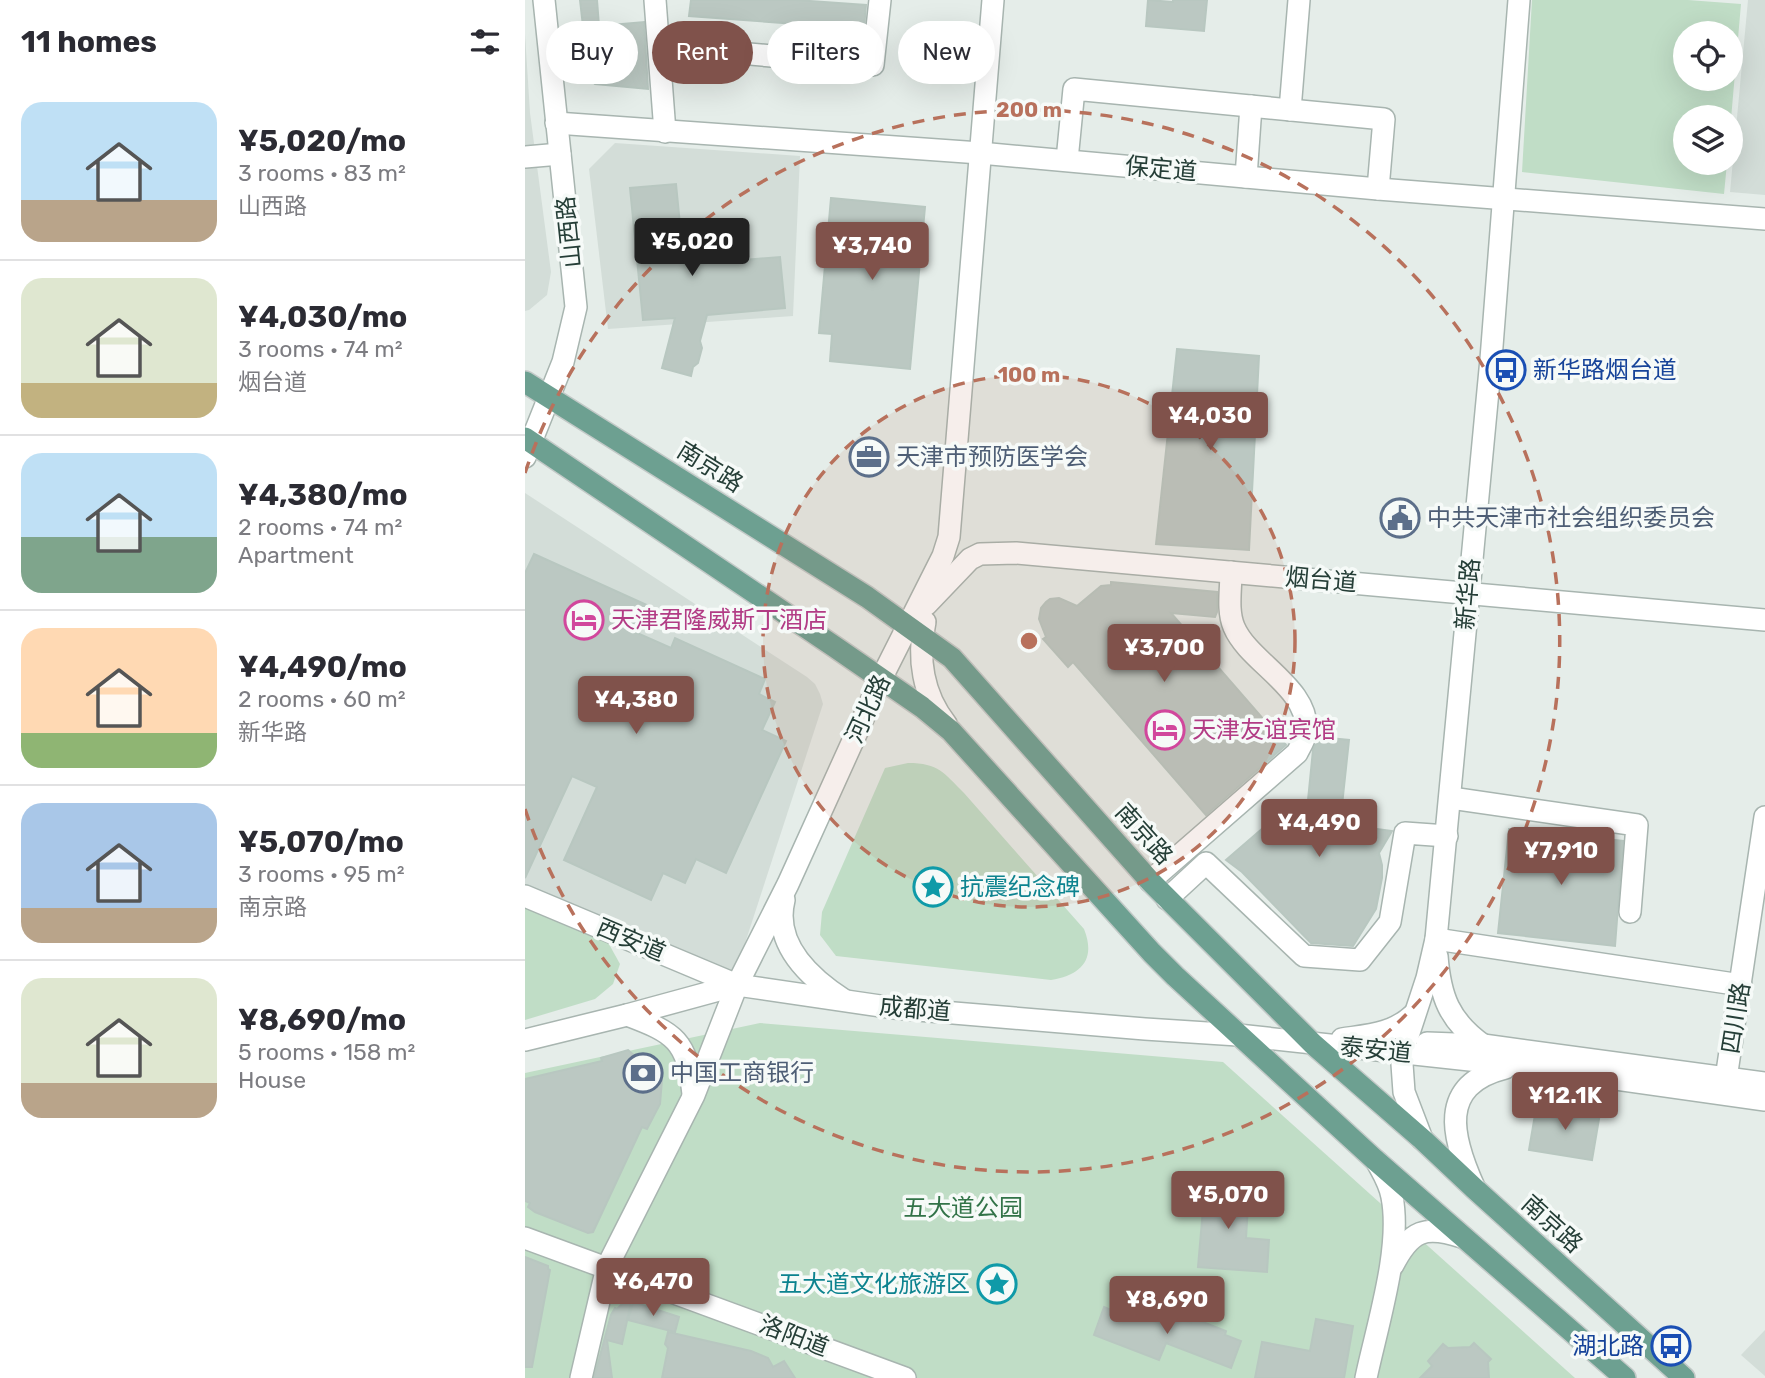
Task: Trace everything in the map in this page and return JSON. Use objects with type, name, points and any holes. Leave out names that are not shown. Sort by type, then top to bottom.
[{"type":"main road","name":"南京路","points":[[525,382],[844,582],[952,658],[1150,881],[1313,1044],[1422,1139],[1684,1378]]},
{"type":"main road","points":[[527,446],[922,707],[951,732],[1152,953],[1374,1159],[1625,1378]]},
{"type":"street","name":"山西路","points":[[527,446],[549,398],[568,346],[576,307],[544,0]]},
{"type":"street","points":[[655,0],[657,21]]},
{"type":"street","points":[[753,54],[873,65],[880,0]]},
{"type":"street","name":"河北路","points":[[581,1378],[607,1267],[694,1095],[737,985],[788,884],[881,679],[915,632],[952,562],[952,524],[993,0]]},
{"type":"street","points":[[1290,110],[1299,0]]},
{"type":"street","name":"新华路","points":[[1422,1139],[1404,1092],[1401,1074],[1404,1047],[1427,978],[1436,939],[1492,359],[1519,0]]},
{"type":"street","points":[[662,84],[665,132]]},
{"type":"street","points":[[1067,160],[1074,89],[1384,119],[1378,189]]},
{"type":"street","points":[[1246,177],[1251,106]]},
{"type":"street","name":"保定道","points":[[556,123],[980,153],[1378,189],[1765,219]]},
{"type":"street","points":[[525,157],[560,153]]},
{"type":"street","name":"烟台道","points":[[952,562],[980,554],[1016,553],[1765,620]]},
{"type":"street","points":[[951,732],[929,697],[915,632],[952,562]]},
{"type":"street","points":[[1150,881],[1297,752],[1306,735],[1305,717],[1296,697],[1241,639],[1233,625],[1231,572]]},
{"type":"street","points":[[1451,798],[1636,825],[1630,912]]},
{"type":"street","name":"四川路","points":[[1725,1086],[1765,817]]},
{"type":"street","points":[[1167,899],[1206,863],[1304,956],[1360,960],[1391,922],[1405,833],[1447,836]]},
{"type":"street","points":[[788,884],[780,915],[787,943],[812,975],[848,1003]]},
{"type":"street","name":"西安道","points":[[525,896],[737,985]]},
{"type":"street","points":[[1483,1045],[1467,1034],[1448,1008],[1439,973],[1436,939],[1741,985]]},
{"type":"street","name":"成都道","points":[[525,1040],[737,985],[848,1003],[1145,1030],[1238,1035],[1313,1044]]},
{"type":"street","points":[[627,1015],[656,1026],[675,1038],[685,1055],[694,1095]]},
{"type":"street","points":[[1313,1044],[1392,1030],[1413,1015]]},
{"type":"street","name":"泰安道","points":[[1313,1044],[1404,1047],[1483,1045],[1725,1086],[1765,1100]]},
{"type":"street","name":"泰安道","points":[[1404,1047],[1516,1065],[1725,1086],[1765,1083]]},
{"type":"street","points":[[1475,1189],[1457,1142],[1455,1126],[1459,1101],[1475,1079],[1488,1072],[1516,1065]]},
{"type":"street","points":[[1366,1378],[1388,1276],[1394,1230],[1394,1207],[1387,1181],[1374,1159]]},
{"type":"street","points":[[1388,1276],[1400,1252],[1417,1234],[1438,1230],[1462,1237]]},
{"type":"street","name":"洛阳道","points":[[525,1238],[905,1378]]},
{"type":"shaded area","points":[[1748,0],[1765,0],[1765,195],[1730,192],[1732,175],[1743,175],[1743,105],[1738,105],[1739,91],[1743,91]]},
{"type":"shaded area","points":[[525,34],[530,113],[551,272],[547,295],[525,311]]},
{"type":"shaded area","points":[[615,143],[800,156],[793,316],[608,329],[589,169]]},
{"type":"shaded area","points":[[525,493],[807,677],[815,684],[820,694],[823,704],[734,977],[525,891]]},
{"type":"shaded area","points":[[1765,1330],[1765,1376],[1741,1355]]},
{"type":"green space","points":[[1532,0],[1688,0],[1741,4],[1740,21],[1673,21],[1673,91],[1733,91],[1732,105],[1673,105],[1673,175],[1726,175],[1724,194],[1522,172]]},
{"type":"green space","points":[[908,763],[934,767],[951,780],[1084,929],[1087,957],[1078,970],[1051,980],[836,956],[820,935],[822,912],[885,768]]},
{"type":"green space","points":[[525,906],[605,937],[620,964],[613,984],[595,999],[525,1020]]},
{"type":"green space","name":"五大道公园","points":[[760,1023],[1223,1062],[1575,1378],[525,1378],[525,1073]]},
{"type":"building","points":[[580,0],[597,0],[599,21],[582,21]]},
{"type":"building","points":[[691,0],[796,0],[866,5],[865,21],[767,22],[689,16]]},
{"type":"building","points":[[1148,0],[1207,0],[1204,31],[1146,26]]},
{"type":"building","points":[[644,22],[648,89],[595,84],[638,84],[638,23]]},
{"type":"building","points":[[676,184],[684,265],[780,257],[785,308],[707,315],[700,341],[702,348],[691,376],[662,368],[675,318],[643,320],[630,188]]},
{"type":"building","points":[[831,198],[925,207],[910,369],[830,361],[832,334],[819,333]]},
{"type":"building","points":[[1177,349],[1259,356],[1249,550],[1156,544]]},
{"type":"building","points":[[534,554],[649,606],[637,633],[671,648],[675,638],[765,679],[759,694],[775,702],[762,730],[786,741],[726,873],[696,859],[685,883],[663,873],[651,900],[564,860],[597,787],[572,776],[525,878],[525,573]]},
{"type":"building","points":[[1111,582],[1217,592],[1215,617],[1171,613],[1286,745],[1206,815],[1073,662],[1068,667],[1043,639],[1046,637],[1039,619],[1041,608],[1046,602],[1059,598],[1077,606],[1101,586],[1111,585]]},
{"type":"building","points":[[1319,737],[1349,740],[1340,824],[1392,831],[1379,853],[1382,878],[1376,909],[1353,946],[1311,943],[1242,872],[1226,860],[1263,828],[1265,815],[1306,820],[1313,750]]},
{"type":"building","points":[[1509,829],[1623,841],[1615,946],[1498,933]]},
{"type":"building","points":[[628,1050],[662,1080],[660,1104],[647,1129],[642,1127],[593,1232],[588,1233],[535,1212],[528,1207],[530,1203],[525,1201],[525,1079],[602,1061],[601,1058]]},
{"type":"building","points":[[1555,1106],[1600,1113],[1592,1160],[1529,1150],[1536,1109],[1554,1112]]},
{"type":"building","points":[[1206,1174],[1236,1177],[1233,1205],[1248,1206],[1246,1238],[1269,1240],[1267,1272],[1198,1267]]},
{"type":"building","points":[[525,1257],[548,1266],[550,1270],[532,1367],[525,1367]]},
{"type":"building","points":[[633,1293],[622,1344],[607,1340],[612,1378],[594,1378],[611,1315],[615,1308]]},
{"type":"building","points":[[633,1302],[679,1317],[675,1332],[628,1320]]},
{"type":"building","points":[[1104,1307],[1120,1314],[1122,1308],[1171,1328],[1175,1317],[1191,1323],[1193,1318],[1226,1331],[1225,1335],[1241,1341],[1231,1368],[1166,1343],[1159,1360],[1094,1335]]},
{"type":"building","points":[[1316,1319],[1353,1326],[1344,1378],[1255,1378],[1262,1342],[1310,1351]]},
{"type":"building","points":[[668,1332],[751,1351],[768,1358],[773,1367],[784,1361],[795,1378],[662,1378]]},
{"type":"building","points":[[1474,1343],[1491,1359],[1488,1362],[1489,1378],[1420,1378],[1432,1366],[1428,1361],[1443,1344],[1448,1348],[1470,1347]]},
{"type":"place","name":"新华路烟台道","points":[[1506,370]]},
{"type":"place","name":"天津市预防医学会","points":[[869,457]]},
{"type":"place","name":"中共天津市社会组织委员会","points":[[1400,518]]},
{"type":"place","name":"天津君隆威斯丁酒店","points":[[584,620]]},
{"type":"place","name":"天津友谊宾馆","points":[[1165,730]]},
{"type":"place","name":"抗震纪念碑","points":[[933,887]]},
{"type":"place","name":"中国工商银行","points":[[643,1073]]},
{"type":"place","name":"五大道文化旅游区","points":[[997,1284]]},
{"type":"place","name":"湖北路","points":[[1671,1346]]}]
